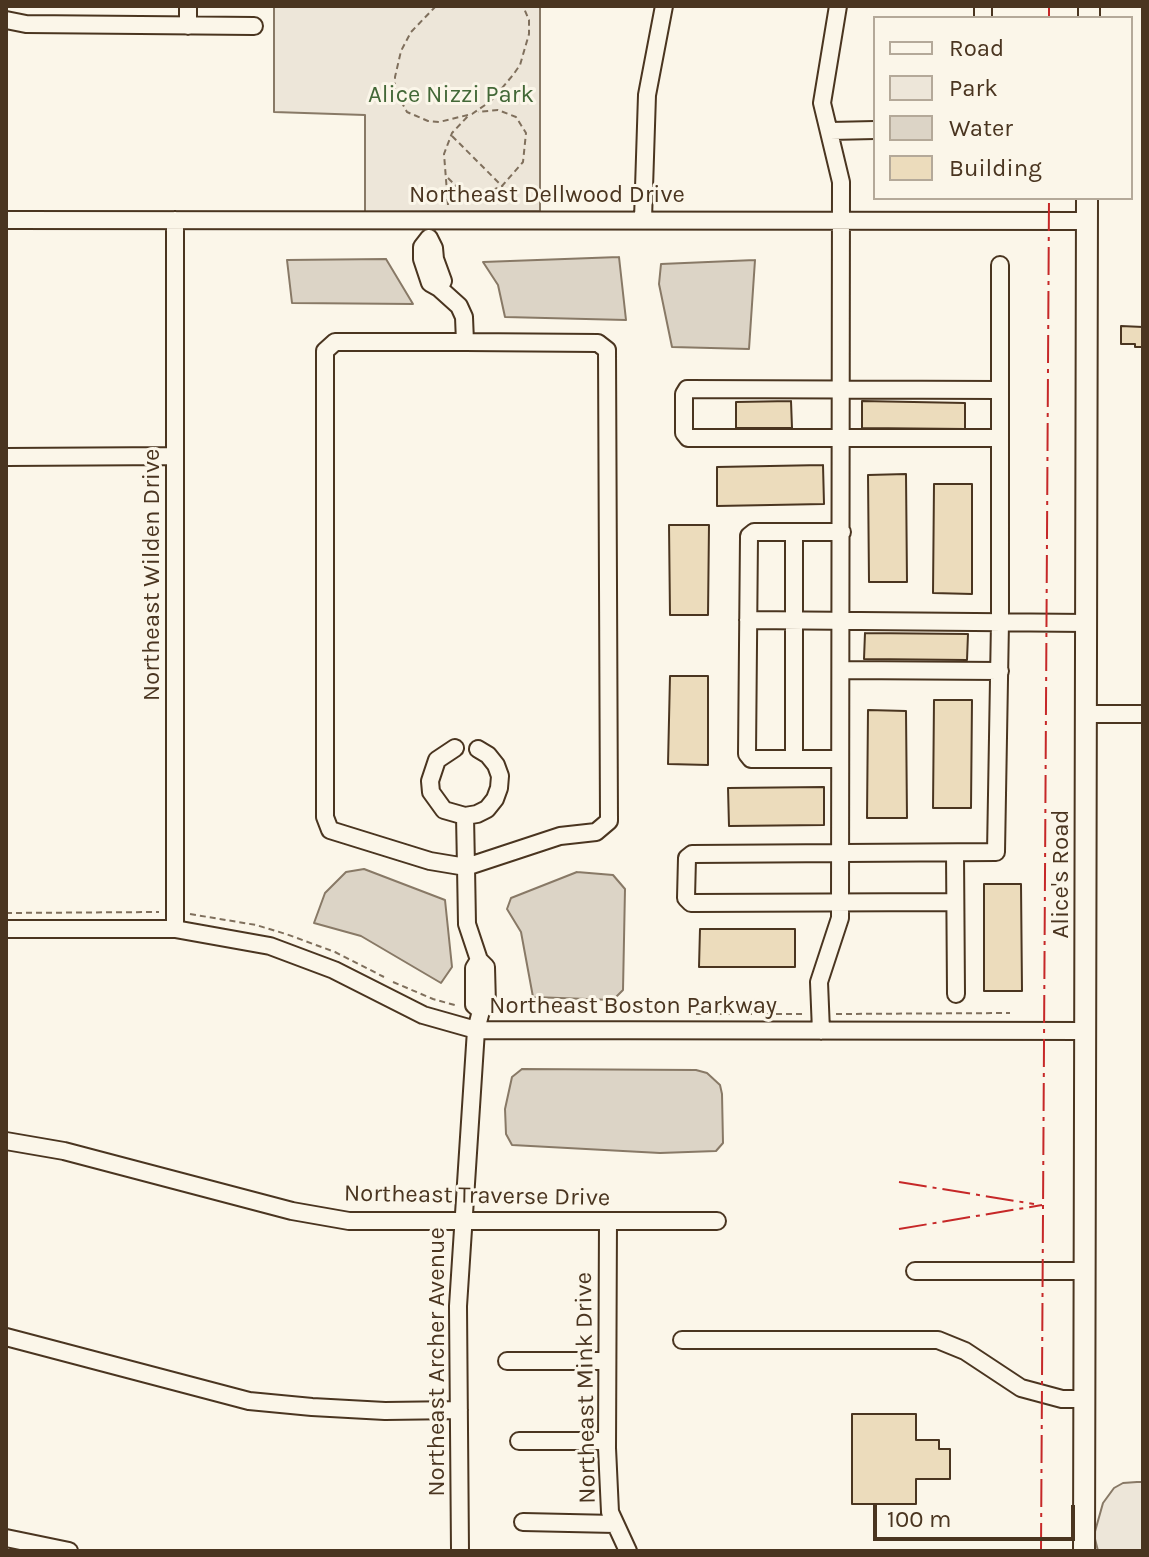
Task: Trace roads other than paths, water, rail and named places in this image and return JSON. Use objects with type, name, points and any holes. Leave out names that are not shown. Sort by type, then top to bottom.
[{"type":"main road","name":"Alice's Road","points":[[1084,1551],[1087,200]]},
{"type":"street","points":[[188,6],[188,26]]},
{"type":"street","points":[[643,219],[647,95],[664,6]]},
{"type":"street","points":[[820,1022],[821,974],[838,925],[840,903],[842,220],[841,182],[822,103],[838,6]]},
{"type":"street","points":[[6,20],[26,24],[254,26]]},
{"type":"street","points":[[830,131],[873,130]]},
{"type":"street","name":"Northeast Dellwood Drive","points":[[6,220],[1087,221]]},
{"type":"street","name":"Northeast Wilden Drive","points":[[175,220],[175,921]]},
{"type":"street","points":[[428,220],[429,238],[443,281],[439,288],[459,306],[464,317],[465,342]]},
{"type":"street","points":[[955,902],[691,903],[686,898],[687,858],[692,854],[996,852],[1000,671],[1000,265]]},
{"type":"street","points":[[335,342],[465,342],[598,343],[607,350],[609,821],[596,832],[560,836],[466,867],[430,861],[330,830],[325,817],[325,351],[335,342]]},
{"type":"street","points":[[1000,390],[687,389],[684,394],[684,433],[688,438],[1000,438]]},
{"type":"street","points":[[6,457],[175,456]]},
{"type":"street","points":[[840,759],[751,759],[747,754],[748,620],[749,536],[754,532],[842,532]]},
{"type":"street","points":[[794,532],[794,759]]},
{"type":"street","points":[[748,620],[1087,623]]},
{"type":"street","points":[[842,670],[1000,671]]},
{"type":"street","points":[[1087,714],[1143,714]]},
{"type":"street","points":[[455,748],[437,760],[430,781],[431,792],[444,810],[465,816],[487,809],[499,788],[500,776],[496,765],[478,749]]},
{"type":"street","points":[[465,816],[466,867]]},
{"type":"street","points":[[955,853],[956,994]]},
{"type":"street","name":"Northeast Archer Avenue","points":[[460,1551],[458,1306],[462,1220],[476,1030],[481,1011],[487,1005],[486,967],[479,960],[467,924],[466,867]]},
{"type":"street","name":"Northeast Boston Parkway","points":[[6,929],[175,921],[270,946],[334,970],[423,1015],[476,1030],[820,1022],[1087,1031]]},
{"type":"street","name":"Northeast Traverse Drive","points":[[6,1141],[64,1151],[306,1214],[349,1221],[717,1221]]},
{"type":"street","name":"Northeast Mink Drive","points":[[608,1221],[607,1441],[610,1512],[628,1551]]},
{"type":"street","points":[[915,1271],[1086,1271]]},
{"type":"street","points":[[6,1337],[249,1401],[385,1411],[459,1410]]},
{"type":"street","points":[[682,1340],[938,1340],[965,1351],[1021,1388],[1062,1399],[1085,1399]]},
{"type":"street","points":[[507,1361],[607,1361]]},
{"type":"street","points":[[519,1441],[607,1441]]},
{"type":"street","points":[[523,1522],[615,1524]]},
{"type":"street","points":[[6,1538],[69,1551]]},
{"type":"water","points":[[619,257],[626,320],[505,317],[498,285],[483,262]]},
{"type":"water","points":[[386,259],[413,304],[292,303],[287,260]]},
{"type":"water","points":[[755,260],[749,349],[672,347],[659,284],[661,264]]},
{"type":"water","points":[[364,869],[445,900],[452,967],[441,983],[361,936],[314,923],[325,893],[346,872]]},
{"type":"water","points":[[577,872],[613,875],[625,889],[623,990],[613,1000],[533,997],[521,932],[507,909],[511,898]]},
{"type":"water","points":[[522,1069],[696,1070],[707,1073],[720,1085],[723,1143],[716,1151],[660,1153],[512,1145],[506,1134],[505,1109],[512,1077]]},
{"type":"park label","name":"Alice Nizzi Park","points":[[451,95]]}]
